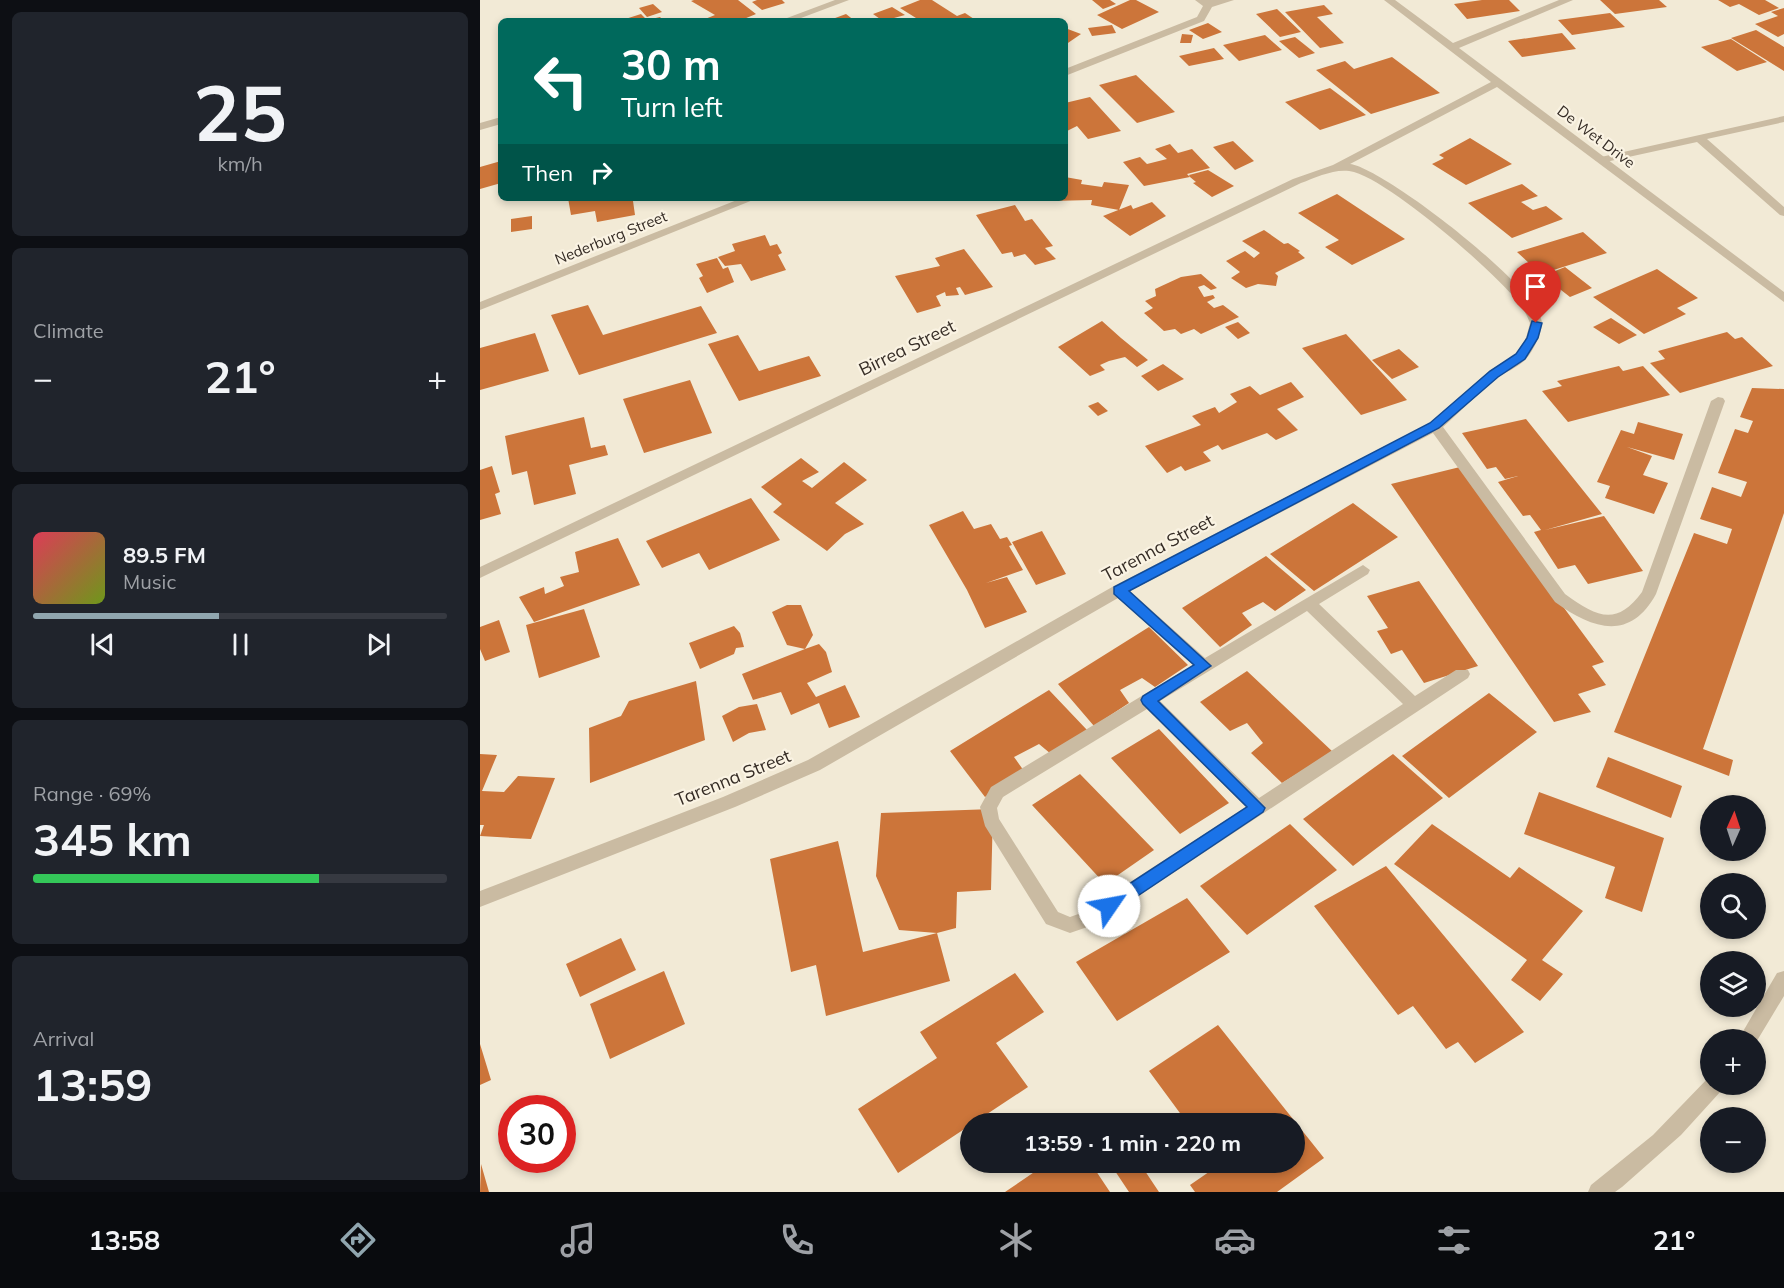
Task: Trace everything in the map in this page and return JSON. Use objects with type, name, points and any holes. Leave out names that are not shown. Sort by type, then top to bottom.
[{"type":"street","points":[[793,18],[844,0]]},
{"type":"street","points":[[1068,72],[1201,19],[1204,3],[1229,0]]},
{"type":"street","name":"De Wet Drive","points":[[1389,0],[1784,298]]},
{"type":"street","points":[[1452,47],[1568,0]]},
{"type":"street","points":[[1332,168],[1498,82]]},
{"type":"street","points":[[1600,160],[1784,119]]},
{"type":"street","points":[[480,127],[498,121]]},
{"type":"street","points":[[1699,138],[1784,213]]},
{"type":"street","name":"Birrea Street","points":[[480,573],[1297,181],[1332,168],[1353,168]]},
{"type":"street","name":"Tarenna Street","points":[[480,899],[729,802],[814,765],[1119,590],[1435,426],[1494,374],[1521,357],[1532,338],[1536,323],[1522,297],[1393,187],[1366,171],[1353,168]]},
{"type":"street","name":"Nederburg Street","points":[[480,306],[744,201]]},
{"type":"street","points":[[1435,426],[1560,598],[1581,615],[1613,623],[1638,612],[1650,594],[1718,401]]},
{"type":"street","points":[[1363,570],[997,792],[988,807],[991,821],[1052,918],[1070,925],[1090,918],[1462,674]]},
{"type":"street","points":[[1119,590],[1204,666]]},
{"type":"street","points":[[1308,603],[1414,705]]},
{"type":"street","points":[[1148,700],[1258,808]]},
{"type":"street","points":[[1754,1029],[1784,979]]},
{"type":"street","points":[[1598,1192],[1642,1161],[1705,1095]]},
{"type":"building","points":[[738,0],[756,14],[746,18],[708,18],[715,15],[691,1]]},
{"type":"building","points":[[782,0],[785,3],[762,10],[752,2]]},
{"type":"building","points":[[920,0],[932,0],[957,16],[965,13],[972,18],[916,18],[900,8]]},
{"type":"building","points":[[1092,0],[1110,0],[1116,4],[1103,9]]},
{"type":"building","points":[[1130,0],[1136,0],[1159,12],[1122,29],[1097,15]]},
{"type":"building","points":[[1482,0],[1509,0],[1520,11],[1467,19],[1454,4]]},
{"type":"building","points":[[1600,0],[1659,0],[1667,7],[1615,14]]},
{"type":"building","points":[[1718,0],[1765,0],[1779,8],[1759,15],[1739,4],[1730,7]]},
{"type":"building","points":[[653,4],[662,12],[647,17],[639,8]]},
{"type":"building","points":[[1324,5],[1333,14],[1317,17],[1344,43],[1320,48],[1285,12]]},
{"type":"building","points":[[892,7],[905,15],[879,18],[873,14]]},
{"type":"building","points":[[1784,8],[1784,34],[1778,37],[1755,24],[1778,16],[1771,12]]},
{"type":"building","points":[[1277,9],[1301,32],[1280,37],[1256,14]]},
{"type":"building","points":[[1610,13],[1625,27],[1572,35],[1558,20]]},
{"type":"building","points":[[641,14],[645,18],[628,18]]},
{"type":"building","points":[[846,14],[851,18],[835,18]]},
{"type":"building","points":[[1208,23],[1222,32],[1203,39],[1189,30]]},
{"type":"building","points":[[1112,25],[1116,33],[1092,36],[1088,28]]},
{"type":"building","points":[[1068,29],[1081,34],[1068,43]]},
{"type":"building","points":[[1756,30],[1784,47],[1784,71],[1731,38]]},
{"type":"building","points":[[1562,33],[1576,49],[1522,57],[1508,41]]},
{"type":"building","points":[[1182,34],[1193,35],[1191,43],[1180,43]]},
{"type":"building","points":[[1265,35],[1282,50],[1239,61],[1223,45]]},
{"type":"building","points":[[1295,37],[1315,53],[1299,58],[1279,41]]},
{"type":"building","points":[[1731,39],[1767,62],[1737,71],[1701,47]]},
{"type":"building","points":[[1214,48],[1224,59],[1189,66],[1179,56]]},
{"type":"building","points":[[1392,57],[1440,93],[1371,114],[1316,70],[1345,61],[1354,69]]},
{"type":"building","points":[[1136,75],[1175,112],[1137,123],[1099,85]]},
{"type":"building","points":[[1330,88],[1366,115],[1320,130],[1285,102]]},
{"type":"building","points":[[1090,97],[1121,131],[1088,139],[1077,126],[1068,130],[1068,102]]},
{"type":"building","points":[[1470,138],[1512,164],[1466,185],[1432,164],[1444,158],[1439,155]]},
{"type":"building","points":[[1233,141],[1254,161],[1235,170],[1213,147]]},
{"type":"building","points":[[1170,144],[1178,153],[1192,149],[1210,168],[1187,174],[1190,177],[1144,186],[1123,162],[1140,157],[1147,164],[1167,159],[1155,149]]},
{"type":"building","points":[[498,162],[498,184],[480,189],[480,167]]},
{"type":"building","points":[[1208,170],[1234,186],[1212,197],[1193,183],[1196,182],[1189,175]]},
{"type":"building","points":[[1068,178],[1082,180],[1081,184],[1102,187],[1104,182],[1129,185],[1119,210],[1091,205],[1092,200],[1068,201]]},
{"type":"building","points":[[1522,184],[1538,196],[1521,202],[1533,210],[1546,206],[1563,219],[1512,238],[1468,203]]},
{"type":"building","points":[[1337,194],[1405,239],[1352,265],[1325,247],[1339,240],[1298,213]]},
{"type":"building","points":[[569,201],[633,201],[635,215],[597,222],[595,211],[571,215]]},
{"type":"building","points":[[1152,202],[1166,216],[1130,236],[1103,216],[1131,205],[1133,209]]},
{"type":"building","points":[[1015,205],[1025,221],[1032,219],[1053,246],[1045,248],[1056,259],[1035,265],[1025,254],[1014,257],[1012,252],[1002,254],[976,215]]},
{"type":"building","points":[[532,216],[532,229],[511,232],[511,219]]},
{"type":"building","points":[[1264,230],[1284,244],[1288,243],[1300,251],[1298,252],[1305,258],[1275,273],[1278,276],[1276,286],[1258,284],[1246,288],[1231,278],[1240,272],[1226,261],[1245,251],[1254,258],[1260,253],[1242,241]]},
{"type":"building","points":[[1583,232],[1607,253],[1541,274],[1517,252]]},
{"type":"building","points":[[765,235],[770,246],[777,244],[782,253],[778,255],[786,270],[751,281],[741,264],[725,266],[718,257],[735,251],[732,244]]},
{"type":"building","points":[[964,249],[993,287],[965,295],[960,287],[956,288],[959,295],[946,296],[945,292],[936,296],[941,306],[917,313],[895,276],[940,266],[935,258]]},
{"type":"building","points":[[717,258],[723,269],[728,267],[734,282],[707,293],[699,278],[703,276],[696,264]]},
{"type":"building","points":[[1565,267],[1592,288],[1570,297],[1543,276]]},
{"type":"building","points":[[1657,269],[1698,298],[1677,308],[1686,314],[1644,334],[1593,297]]},
{"type":"building","points":[[1201,274],[1217,288],[1211,290],[1204,285],[1198,287],[1204,297],[1213,295],[1215,298],[1207,302],[1214,308],[1223,305],[1239,317],[1201,334],[1194,329],[1181,334],[1175,329],[1164,331],[1144,313],[1153,308],[1145,301],[1156,296],[1155,289],[1181,277]]},
{"type":"building","points":[[588,305],[603,335],[701,306],[717,333],[579,375],[551,315]]},
{"type":"building","points":[[1611,318],[1637,335],[1619,344],[1593,327]]},
{"type":"building","points":[[1102,321],[1148,360],[1137,367],[1125,357],[1109,361],[1100,365],[1105,370],[1090,376],[1058,347]]},
{"type":"building","points":[[1238,322],[1250,333],[1238,339],[1225,327]]},
{"type":"building","points":[[1727,332],[1735,339],[1742,337],[1773,366],[1680,393],[1650,363],[1665,359],[1658,351]]},
{"type":"building","points":[[535,333],[549,371],[480,390],[480,348]]},
{"type":"building","points":[[1346,334],[1407,400],[1361,415],[1302,348]]},
{"type":"building","points":[[738,335],[759,371],[809,356],[821,376],[739,401],[708,344]]},
{"type":"building","points":[[1399,349],[1419,367],[1392,379],[1372,360]]},
{"type":"building","points":[[1163,364],[1184,379],[1158,391],[1141,376]]},
{"type":"building","points":[[1619,366],[1623,371],[1643,366],[1670,395],[1568,422],[1542,391],[1562,386],[1557,381]]},
{"type":"building","points":[[690,380],[712,433],[644,453],[623,399]]},
{"type":"building","points":[[1291,382],[1304,397],[1277,409],[1298,430],[1276,440],[1267,433],[1222,450],[1218,445],[1203,452],[1211,461],[1185,471],[1181,466],[1167,473],[1145,446],[1201,425],[1192,416],[1215,407],[1219,413],[1237,402],[1230,394],[1250,386],[1260,395]]},
{"type":"building","points":[[1752,388],[1784,389],[1784,513],[1703,749],[1733,760],[1729,776],[1614,732],[1694,533],[1727,544],[1732,529],[1700,519],[1712,487],[1741,497],[1747,482],[1718,473],[1735,429],[1748,433],[1753,421],[1740,417]]},
{"type":"building","points":[[1098,402],[1108,411],[1098,416],[1088,406]]},
{"type":"building","points":[[584,417],[591,448],[605,445],[608,455],[569,465],[576,494],[534,505],[527,471],[512,475],[505,436]]},
{"type":"building","points":[[1526,419],[1602,514],[1545,530],[1604,516],[1643,571],[1588,584],[1575,565],[1558,569],[1534,532],[1541,530],[1530,515],[1523,516],[1498,482],[1518,476],[1505,479],[1496,467],[1487,469],[1462,433]]},
{"type":"building","points":[[1638,422],[1683,434],[1674,460],[1627,447],[1652,456],[1643,475],[1668,483],[1654,514],[1605,498],[1610,486],[1597,482],[1621,430],[1634,434]]},
{"type":"building","points":[[801,458],[819,472],[802,481],[812,488],[844,462],[867,480],[835,503],[864,524],[845,534],[827,551],[773,512],[782,504],[761,487]]},
{"type":"building","points":[[492,466],[500,492],[495,494],[501,514],[480,520],[480,470]]},
{"type":"building","points":[[1460,467],[1604,662],[1592,666],[1606,685],[1578,694],[1591,712],[1554,722],[1391,484]]},
{"type":"building","points":[[751,498],[780,540],[709,570],[699,553],[662,568],[646,541]]},
{"type":"building","points":[[1353,503],[1398,537],[1314,591],[1270,554]]},
{"type":"building","points":[[963,511],[974,529],[991,524],[1000,539],[1007,537],[1012,545],[1009,546],[1023,570],[986,583],[1007,577],[1027,612],[985,628],[967,590],[929,525]]},
{"type":"building","points":[[1042,531],[1066,574],[1036,585],[1012,542]]},
{"type":"building","points":[[618,538],[640,585],[534,622],[519,597],[544,587],[545,594],[564,586],[560,577],[579,572],[575,552]]},
{"type":"building","points":[[1266,556],[1306,590],[1275,611],[1263,602],[1242,613],[1252,625],[1220,647],[1182,608]]},
{"type":"building","points":[[1419,581],[1478,666],[1424,683],[1402,650],[1391,654],[1377,631],[1388,628],[1367,596]]},
{"type":"building","points":[[787,605],[801,605],[813,635],[805,649],[787,645],[772,612]]},
{"type":"building","points":[[584,609],[600,657],[539,678],[526,625]]},
{"type":"building","points":[[499,620],[510,652],[485,661],[480,649],[480,627]]},
{"type":"building","points":[[734,626],[740,633],[744,647],[736,648],[734,654],[700,669],[689,643]]},
{"type":"building","points":[[1149,627],[1188,665],[1155,687],[1142,678],[1120,690],[1129,703],[1094,726],[1058,684]]},
{"type":"building","points":[[819,644],[826,652],[832,672],[807,683],[816,697],[845,685],[860,717],[829,728],[819,703],[791,715],[781,692],[753,700],[742,674]]},
{"type":"building","points":[[1247,671],[1333,752],[1282,783],[1251,753],[1263,743],[1247,723],[1230,731],[1200,702]]},
{"type":"building","points":[[696,681],[705,740],[590,783],[589,728],[621,716],[629,701]]},
{"type":"building","points":[[1049,690],[1087,730],[1051,754],[1039,744],[1014,757],[1024,771],[985,797],[950,751]]},
{"type":"building","points":[[1489,693],[1537,732],[1449,798],[1402,756]]},
{"type":"building","points":[[757,704],[766,730],[749,733],[733,742],[722,716],[739,707]]},
{"type":"building","points":[[1159,729],[1229,803],[1180,834],[1111,758]]},
{"type":"building","points":[[480,754],[497,755],[482,791],[504,792],[518,776],[555,778],[531,839],[480,836],[484,825],[480,825]]},
{"type":"building","points":[[1393,754],[1443,798],[1353,866],[1303,819]]},
{"type":"building","points":[[1608,757],[1682,786],[1671,818],[1596,787]]},
{"type":"building","points":[[1080,774],[1154,850],[1105,884],[1032,805]]},
{"type":"building","points":[[1539,792],[1664,838],[1642,912],[1605,898],[1615,867],[1524,834]]},
{"type":"building","points":[[993,809],[991,890],[957,892],[956,928],[937,933],[899,930],[876,876],[881,813]]},
{"type":"building","points":[[1290,824],[1337,870],[1247,935],[1200,886]]},
{"type":"building","points":[[1432,824],[1510,878],[1519,867],[1583,911],[1542,960],[1563,974],[1540,1001],[1511,980],[1527,960],[1394,864]]},
{"type":"building","points":[[838,841],[863,952],[937,933],[950,981],[826,1016],[816,965],[791,972],[770,859]]},
{"type":"building","points":[[1386,866],[1524,1032],[1475,1063],[1458,1042],[1446,1049],[1413,1006],[1398,1015],[1314,906]]},
{"type":"building","points":[[1187,898],[1230,952],[1117,1021],[1076,962]]},
{"type":"building","points":[[621,938],[636,970],[580,997],[566,964]]},
{"type":"building","points":[[664,971],[685,1024],[610,1059],[590,1004]]},
{"type":"building","points":[[1015,973],[1044,1012],[996,1043],[1028,1087],[989,1113],[960,1113],[960,1132],[898,1173],[858,1109],[937,1058],[920,1032]]},
{"type":"building","points":[[1218,1025],[1288,1113],[1180,1113],[1149,1071]]},
{"type":"building","points":[[480,1044],[491,1080],[480,1085]]},
{"type":"building","points":[[1305,1134],[1324,1158],[1305,1172]]},
{"type":"building","points":[[481,1164],[489,1192],[480,1192]]},
{"type":"building","points":[[1033,1173],[1097,1173],[1110,1192],[1005,1192]]},
{"type":"building","points":[[1116,1173],[1146,1173],[1159,1192],[1129,1192]]},
{"type":"building","points":[[1207,1173],[1303,1173],[1277,1192],[1195,1192],[1190,1185]]},
{"type":"route","points":[[1109,906],[1258,808],[1148,700],[1204,666],[1119,590],[1435,426],[1494,374],[1521,357],[1532,338],[1536,323]]}]
